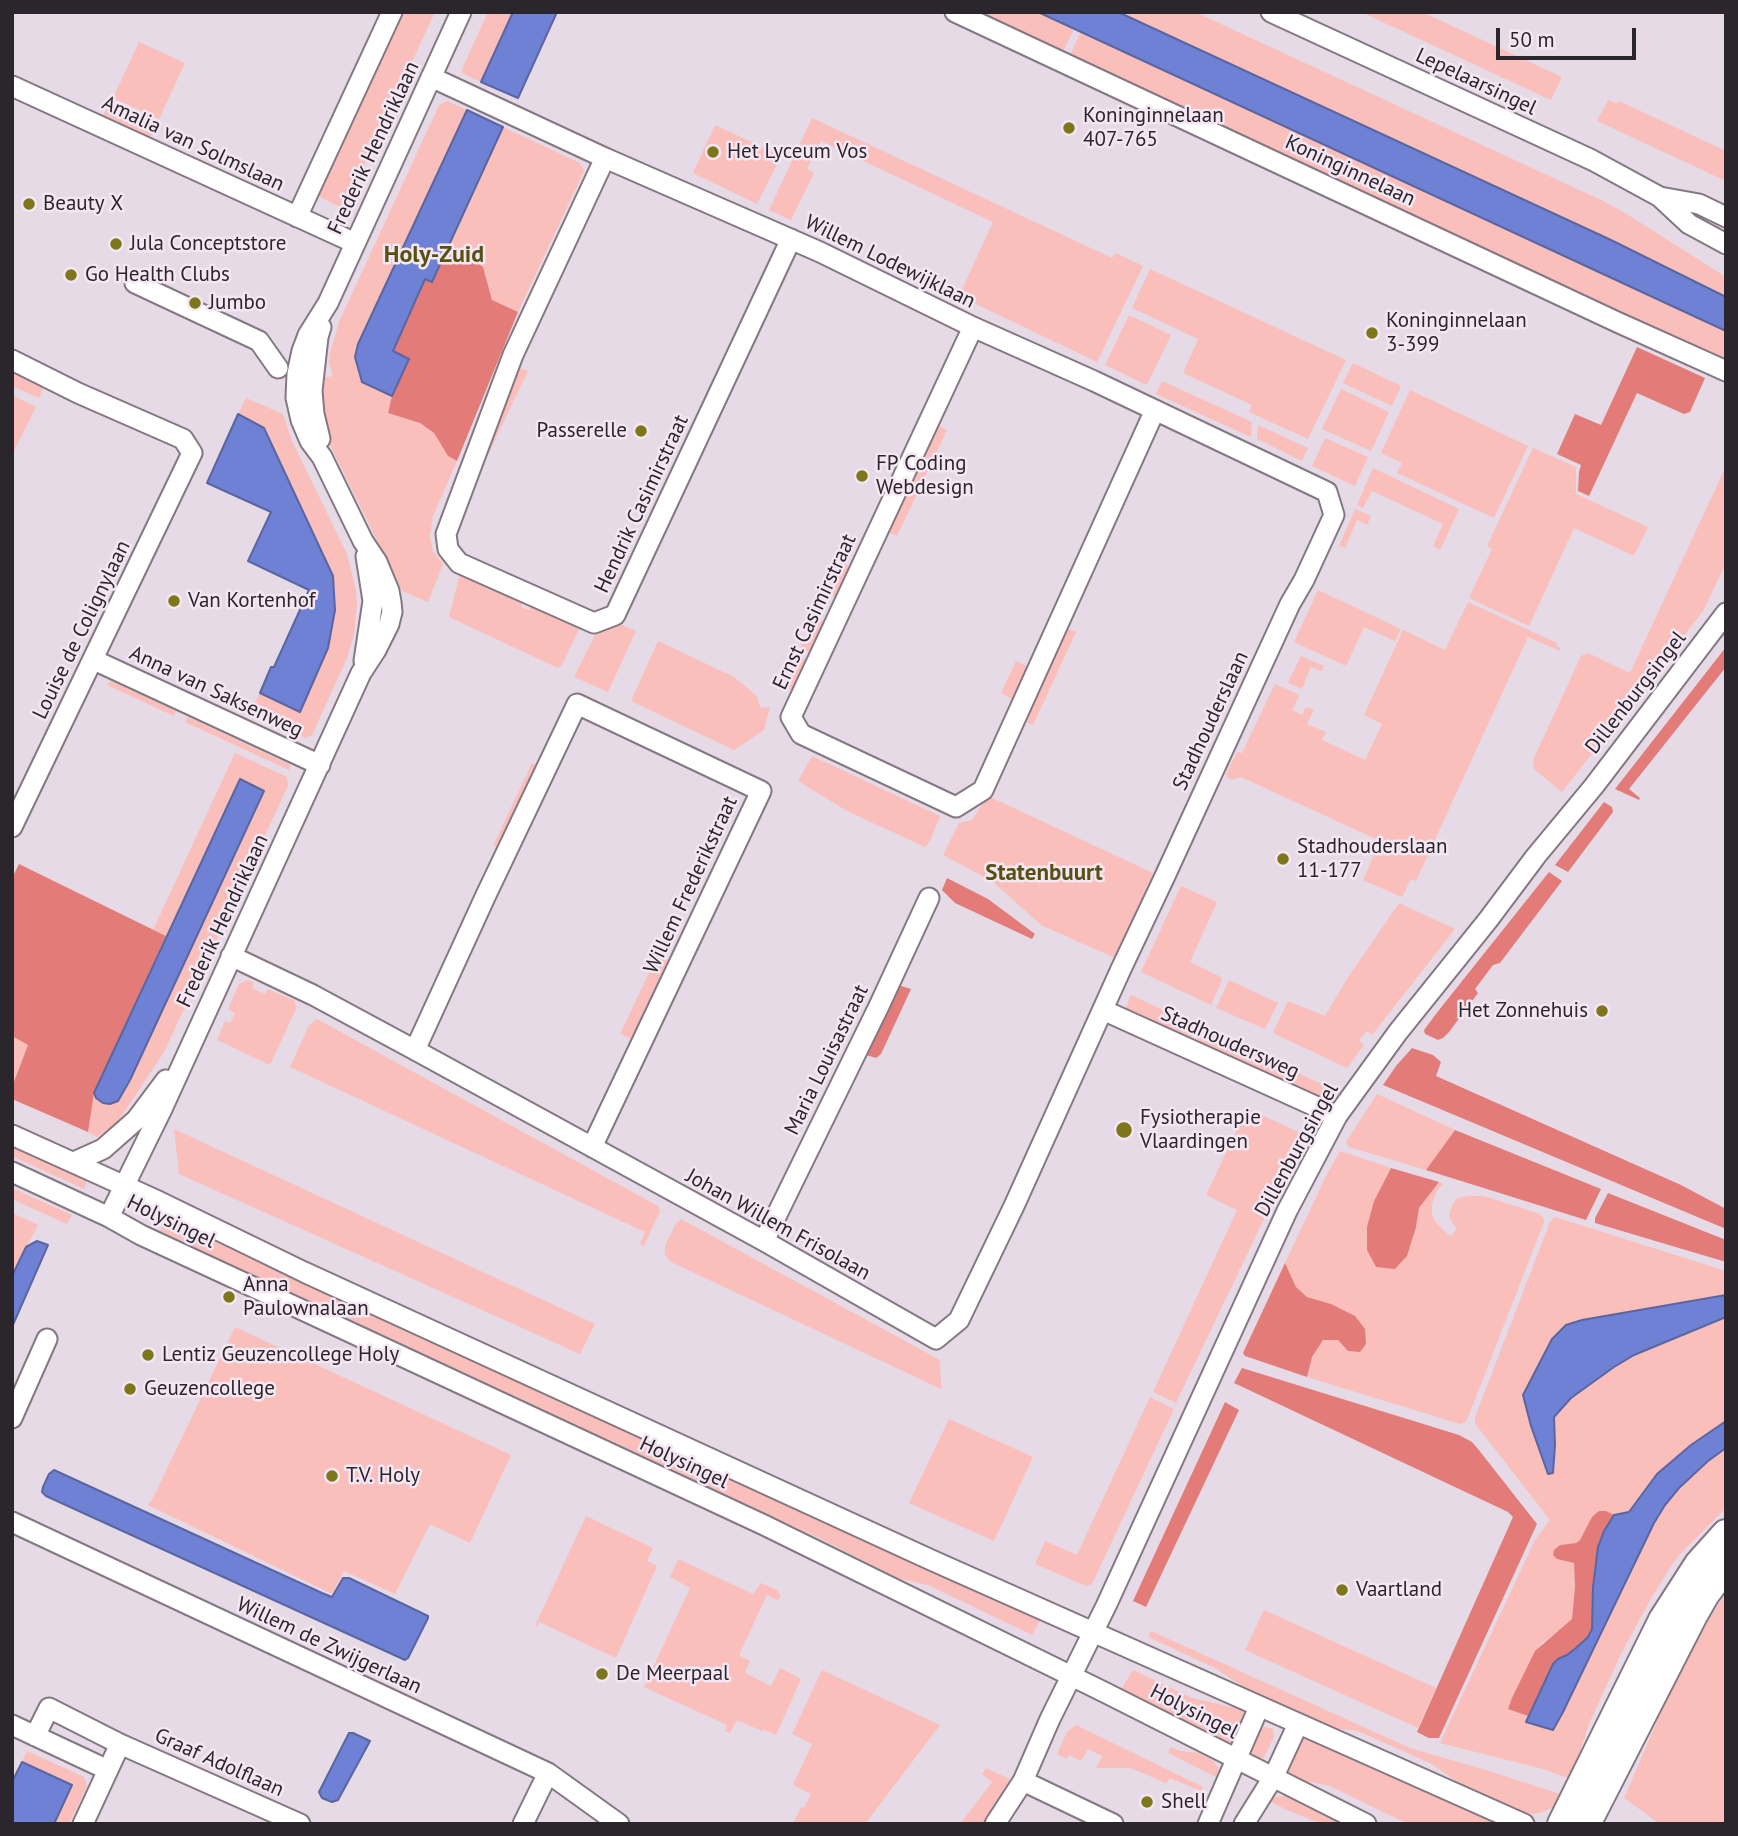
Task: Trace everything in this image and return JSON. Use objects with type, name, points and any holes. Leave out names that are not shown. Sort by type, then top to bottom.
[{"type":"highway","points":[[1562,1824],[1663,1620],[1699,1564],[1726,1534]]},
{"type":"highway","points":[[1596,1817],[1642,1713],[1693,1615],[1726,1566]]},
{"type":"street","points":[[298,217],[392,12]]},
{"type":"street","name":"Frederik Hendriklaan","points":[[123,1186],[162,1109],[362,673],[373,601],[371,583],[363,541],[322,457],[312,391],[318,337],[328,303],[461,12]]},
{"type":"street","name":"Koninginnelaan","points":[[955,12],[1726,371]]},
{"type":"street","name":"Lepelaarsingel","points":[[1271,12],[1592,160],[1660,197],[1689,224],[1726,244]]},
{"type":"street","name":"Willem Lodewijklaan","points":[[431,77],[605,158],[791,239],[1327,492]]},
{"type":"street","name":"Amalia van Solmslaan","points":[[12,86],[355,243]]},
{"type":"street","name":"Hendrik Casimirstraat","points":[[605,158],[513,355],[446,534],[448,549],[458,563],[594,623],[615,615],[791,239]]},
{"type":"street","name":"Lepelaarsingel","points":[[1660,197],[1699,204],[1726,217]]},
{"type":"street","points":[[135,283],[259,341],[278,368]]},
{"type":"street","name":"Ernst Casimirstraat","points":[[973,327],[791,717],[801,734],[956,807],[983,790],[1155,410]]},
{"type":"street","name":"Louise de Colignylaan","points":[[12,360],[78,393],[183,439],[192,453],[12,827]]},
{"type":"street","name":"Stadhouderslaan","points":[[1121,969],[1334,515],[1327,492]]},
{"type":"street","name":"Dillenburgsingel","points":[[1024,1781],[1035,1751],[1093,1633],[1287,1211],[1337,1116],[1398,1032],[1602,775],[1726,613]]},
{"type":"street","name":"Anna van Saksenweg","points":[[94,660],[320,765]]},
{"type":"street","name":"Willem Frederikstraat","points":[[415,1050],[577,704],[761,791],[592,1147]]},
{"type":"street","name":"Maria Louisastraat","points":[[764,1241],[929,898]]},
{"type":"street","name":"Johan Willem Frisolaan","points":[[231,956],[313,995],[415,1050],[764,1241],[936,1339],[959,1320],[1121,969]]},
{"type":"street","name":"Stadhoudersweg","points":[[1104,1010],[1337,1116]]},
{"type":"street","points":[[74,1163],[103,1149],[136,1120],[188,1052]]},
{"type":"street","name":"Holysingel","points":[[12,1135],[316,1278],[1093,1633],[1524,1824]]},
{"type":"street","name":"Holysingel","points":[[12,1172],[109,1217],[141,1235],[764,1525],[1366,1824]]},
{"type":"street","name":"Holysingel","points":[[109,1217],[123,1186]]},
{"type":"street","points":[[12,1418],[47,1339]]},
{"type":"street","name":"Willem de Zwijgerlaan","points":[[12,1522],[548,1773],[619,1824]]},
{"type":"street","name":"Holysingel","points":[[1208,1824],[1259,1707]]},
{"type":"street","name":"Graaf Adolflaan","points":[[35,1736],[49,1708],[120,1744],[300,1824]]},
{"type":"street","points":[[1244,1824],[1274,1776],[1298,1724]]},
{"type":"street","points":[[12,1725],[108,1770]]},
{"type":"street","name":"Graaf Adolflaan","points":[[83,1824],[120,1744]]},
{"type":"street","points":[[523,1824],[548,1773]]},
{"type":"street","points":[[995,1824],[1024,1781],[1113,1824]]},
{"type":"shaded area","points":[[404,12],[435,12],[344,209],[318,196]]},
{"type":"shaded area","points":[[488,12],[513,12],[481,82],[462,73],[462,69]]},
{"type":"shaded area","points":[[972,12],[1038,12],[1074,29],[1062,54]]},
{"type":"shaded area","points":[[1118,12],[1195,12],[1601,200],[1726,277],[1726,297],[1611,240]]},
{"type":"shaded area","points":[[1361,12],[1422,12],[1562,77],[1551,100]]},
{"type":"shaded area","points":[[1081,32],[1726,331],[1726,362],[1069,57]]},
{"type":"shaded area","points":[[139,42],[185,63],[159,119],[113,98]]},
{"type":"shaded area","points":[[1608,100],[1617,104],[1619,101],[1726,151],[1726,181],[1597,121]]},
{"type":"shaded area","points":[[447,101],[467,110],[358,344],[355,357],[362,382],[392,396],[388,413],[420,423],[434,433],[448,456],[457,461],[433,516],[430,536],[433,551],[443,564],[428,602],[402,591],[329,443],[322,413],[321,377],[333,375],[329,364],[330,353],[339,322],[439,105]]},
{"type":"shaded area","points":[[107,108],[154,130],[150,138],[103,117]]},
{"type":"shaded area","points":[[812,118],[1112,258],[1116,253],[1143,266],[1097,362],[959,296],[993,222],[821,141],[807,169],[814,173],[791,220],[769,210]]},
{"type":"shaded area","points":[[715,125],[781,156],[757,204],[693,173]]},
{"type":"shaded area","points":[[503,127],[580,163],[584,171],[518,312],[492,300],[483,267],[450,244]]},
{"type":"shaded area","points":[[450,244],[483,267],[492,300],[518,312],[457,461],[448,456],[434,433],[420,423],[388,413],[392,396],[409,359],[392,351],[426,278],[433,281]]},
{"type":"shaded area","points":[[1150,269],[1346,360],[1308,439],[1249,412],[1252,405],[1183,373],[1198,339],[1132,308]]},
{"type":"shaded area","points":[[1129,315],[1171,335],[1147,385],[1105,365]]},
{"type":"shaded area","points":[[1637,347],[1705,378],[1690,412],[1684,414],[1637,393],[1589,496],[1578,491],[1581,465],[1557,454],[1575,414],[1601,425]]},
{"type":"shaded area","points":[[1353,363],[1401,386],[1392,406],[1343,383]]},
{"type":"shaded area","points":[[519,368],[528,371],[485,461],[481,459]]},
{"type":"shaded area","points":[[12,371],[44,386],[39,398],[12,386]]},
{"type":"shaded area","points":[[1162,381],[1252,422],[1251,437],[1156,394]]},
{"type":"shaded area","points":[[1341,389],[1389,412],[1371,451],[1322,429]]},
{"type":"shaded area","points":[[1410,390],[1528,446],[1494,518],[1397,473],[1402,463],[1381,453]]},
{"type":"shaded area","points":[[12,395],[36,407],[12,455]]},
{"type":"shaded area","points":[[246,398],[283,414],[292,441],[347,554],[356,591],[354,634],[347,658],[312,735],[305,738],[250,712],[260,693],[300,711],[328,648],[333,576],[264,428],[238,414]]},
{"type":"shaded area","points":[[937,425],[947,430],[897,536],[887,532]]},
{"type":"shaded area","points":[[1258,425],[1308,448],[1302,461],[1257,439]]},
{"type":"shaded area","points":[[1325,438],[1368,457],[1355,486],[1312,466]]},
{"type":"shaded area","points":[[1533,448],[1576,467],[1576,494],[1648,527],[1634,556],[1574,528],[1529,626],[1469,598],[1492,549],[1487,546]]},
{"type":"shaded area","points":[[1726,466],[1726,563],[1703,611],[1562,792],[1534,769],[1533,760],[1581,656],[1588,653],[1630,673]]},
{"type":"shaded area","points":[[1373,468],[1459,509],[1440,550],[1433,546],[1443,524],[1372,491],[1363,508],[1357,505]]},
{"type":"shaded area","points":[[1355,509],[1371,516],[1367,525],[1357,520],[1345,548],[1339,546]]},
{"type":"shaded area","points":[[841,563],[852,568],[838,598],[827,593]]},
{"type":"shaded area","points":[[466,574],[523,601],[521,607],[529,610],[532,605],[580,627],[562,665],[558,668],[449,617],[459,577]]},
{"type":"shaded area","points":[[1318,590],[1401,629],[1395,641],[1364,627],[1346,666],[1294,642]]},
{"type":"shaded area","points":[[1468,602],[1557,643],[1560,651],[1528,637],[1416,881],[1411,879],[1402,897],[1363,880],[1380,841],[1241,777],[1232,780],[1226,774],[1237,752],[1242,753],[1275,684],[1300,695],[1292,710],[1302,715],[1306,707],[1314,710],[1307,724],[1326,732],[1322,740],[1365,760],[1382,724],[1364,715],[1403,630],[1445,650]]},
{"type":"shaded area","points":[[815,618],[826,623],[811,653],[800,648]]},
{"type":"shaded area","points":[[617,623],[636,631],[608,692],[574,677],[596,633]]},
{"type":"shaded area","points":[[1064,627],[1076,632],[1033,725],[1021,720]]},
{"type":"shaded area","points":[[658,641],[734,677],[756,695],[761,708],[770,707],[764,730],[734,750],[631,701]]},
{"type":"shaded area","points":[[1726,647],[1726,667],[1629,789],[1639,800],[1615,789]]},
{"type":"shaded area","points":[[797,655],[808,660],[793,691],[782,685]]},
{"type":"shaded area","points":[[1301,656],[1324,666],[1322,671],[1311,667],[1302,689],[1288,683]]},
{"type":"shaded area","points":[[1016,661],[1027,666],[1012,699],[1001,693]]},
{"type":"shaded area","points":[[110,681],[176,711],[174,716],[107,685]]},
{"type":"shaded area","points":[[188,717],[291,765],[289,770],[185,722]]},
{"type":"shaded area","points":[[235,753],[287,777],[288,786],[164,1052],[121,1117],[97,1137],[88,1132],[94,1093],[96,1098],[239,780],[166,936],[153,930]]},
{"type":"shaded area","points":[[812,756],[940,816],[930,841],[925,847],[847,811],[798,781]]},
{"type":"shaded area","points":[[532,763],[537,766],[499,847],[493,846]]},
{"type":"shaded area","points":[[988,796],[1153,873],[1115,958],[1041,925],[992,881],[943,855],[959,823],[972,820]]},
{"type":"shaded area","points":[[1604,802],[1612,807],[1613,812],[1568,872],[1555,865]]},
{"type":"shaded area","points":[[19,864],[166,936],[94,1093],[88,1132],[12,1099],[12,1087],[28,1045],[12,1036],[12,878]]},
{"type":"shaded area","points":[[1549,872],[1562,881],[1500,963],[1493,965],[1475,989],[1478,993],[1449,1032],[1438,1040],[1425,1034],[1424,1030],[1439,1010]]},
{"type":"shaded area","points":[[947,878],[988,899],[1035,934],[1032,939],[955,903],[942,890]]},
{"type":"shaded area","points":[[1181,886],[1217,902],[1190,962],[1221,977],[1211,1005],[1141,972]]},
{"type":"shaded area","points":[[1399,903],[1455,929],[1372,1035],[1367,1031],[1359,1040],[1364,1045],[1347,1068],[1273,1033],[1288,1001],[1325,1016]]},
{"type":"shaded area","points":[[657,956],[670,962],[634,1040],[620,1034]]},
{"type":"shaded area","points":[[248,980],[254,983],[252,988],[265,994],[268,989],[295,1001],[296,1009],[270,1065],[217,1040],[225,1021],[230,1023],[235,1013],[228,1009],[239,984]]},
{"type":"shaded area","points":[[1229,980],[1278,1003],[1265,1029],[1216,1008]]},
{"type":"shaded area","points":[[898,985],[911,989],[881,1054],[876,1058],[866,1055]]},
{"type":"shaded area","points":[[1131,995],[1197,1026],[1191,1038],[1126,1008]]},
{"type":"shaded area","points":[[317,1019],[658,1206],[660,1211],[644,1246],[640,1244],[645,1232],[290,1067],[309,1025]]},
{"type":"shaded area","points":[[1202,1028],[1332,1089],[1325,1097],[1314,1096],[1196,1041]]},
{"type":"shaded area","points":[[12,1036],[28,1045],[12,1087]]},
{"type":"shaded area","points":[[1412,1048],[1433,1055],[1441,1062],[1436,1076],[1681,1185],[1726,1209],[1726,1229],[1383,1085]]},
{"type":"shaded area","points":[[1377,1094],[1455,1130],[1426,1170],[1349,1147],[1346,1142]]},
{"type":"shaded area","points":[[1247,1108],[1304,1135],[1176,1403],[1153,1392],[1237,1210],[1206,1195]]},
{"type":"shaded area","points":[[174,1129],[595,1324],[580,1354],[179,1174]]},
{"type":"shaded area","points":[[1455,1130],[1601,1189],[1586,1220],[1426,1170]]},
{"type":"shaded area","points":[[12,1147],[87,1181],[84,1189],[12,1156]]},
{"type":"shaded area","points":[[1340,1151],[1391,1168],[1374,1201],[1416,1227],[1419,1208],[1439,1182],[1443,1184],[1432,1204],[1432,1215],[1436,1223],[1450,1236],[1457,1229],[1449,1215],[1458,1198],[1484,1196],[1543,1217],[1544,1222],[1464,1423],[1307,1377],[1312,1357],[1323,1340],[1338,1340],[1348,1351],[1331,1304],[1307,1297],[1296,1287],[1285,1263]]},
{"type":"shaded area","points":[[1391,1168],[1439,1182],[1419,1208],[1407,1256],[1395,1269],[1376,1267],[1367,1250],[1367,1227],[1374,1201]]},
{"type":"shaded area","points":[[12,1188],[72,1215],[67,1224],[12,1199]]},
{"type":"shaded area","points":[[1608,1193],[1726,1240],[1726,1262],[1595,1223]]},
{"type":"shaded area","points":[[12,1213],[38,1225],[12,1275]]},
{"type":"shaded area","points":[[1555,1217],[1726,1271],[1726,1295],[1566,1325],[1523,1395],[1549,1474],[1555,1445],[1554,1417],[1571,1398],[1634,1355],[1726,1317],[1726,1421],[1691,1445],[1657,1474],[1629,1512],[1614,1515],[1606,1511],[1576,1543],[1560,1545],[1557,1559],[1574,1563],[1572,1619],[1541,1644],[1508,1708],[1528,1716],[1527,1721],[1553,1730],[1665,1505],[1679,1488],[1726,1448],[1726,1508],[1682,1552],[1650,1600],[1620,1656],[1589,1724],[1571,1779],[1543,1769],[1440,1743],[1535,1540],[1550,1520],[1480,1430],[1475,1423],[1475,1417],[1550,1222]]},
{"type":"shaded area","points":[[166,1219],[1040,1620],[1032,1635],[928,1585],[897,1578],[817,1537],[160,1231]]},
{"type":"shaded area","points":[[681,1219],[940,1360],[941,1389],[671,1262],[665,1255],[665,1246],[676,1223]]},
{"type":"shaded area","points":[[1285,1263],[1296,1287],[1307,1297],[1331,1304],[1355,1316],[1365,1329],[1366,1344],[1360,1352],[1348,1351],[1338,1340],[1323,1340],[1312,1357],[1307,1377],[1245,1356],[1243,1353]]},
{"type":"shaded area","name":"T.V. Holy","points":[[235,1327],[511,1455],[470,1543],[430,1524],[395,1594],[344,1571],[332,1594],[148,1505]]},
{"type":"shaded area","points":[[1242,1368],[1459,1435],[1472,1442],[1537,1524],[1439,1738],[1429,1738],[1417,1732],[1513,1517],[1508,1512],[1234,1383]]},
{"type":"shaded area","points":[[1150,1397],[1174,1409],[1092,1584],[1086,1586],[1035,1564],[1045,1541],[1077,1555]]},
{"type":"shaded area","points":[[1225,1402],[1239,1410],[1146,1607],[1133,1601]]},
{"type":"shaded area","points":[[949,1419],[1033,1457],[994,1541],[909,1503]]},
{"type":"shaded area","points":[[1599,1511],[1614,1515],[1604,1531],[1595,1566],[1592,1629],[1576,1648],[1553,1664],[1528,1716],[1508,1709],[1535,1651],[1572,1619],[1574,1563],[1557,1559],[1553,1555],[1554,1550],[1560,1545],[1580,1540],[1592,1517]]},
{"type":"shaded area","points":[[586,1516],[653,1548],[647,1561],[657,1566],[616,1658],[539,1622],[537,1627],[535,1626]]},
{"type":"shaded area","points":[[678,1559],[753,1594],[761,1583],[777,1590],[780,1595],[777,1600],[767,1595],[739,1655],[750,1661],[745,1673],[771,1686],[780,1668],[801,1679],[776,1735],[737,1720],[730,1733],[725,1731],[727,1725],[644,1687],[690,1588],[670,1577]]},
{"type":"shaded area","points":[[1726,1592],[1726,1824],[1660,1824],[1624,1798],[1691,1649]]},
{"type":"shaded area","points":[[1264,1610],[1436,1688],[1418,1728],[1245,1650]]},
{"type":"shaded area","points":[[1151,1631],[1410,1748],[1563,1795],[1556,1806],[1543,1812],[1522,1812],[1464,1787],[1432,1764],[1365,1734],[1335,1729],[1248,1690],[1215,1668],[1148,1637]]},
{"type":"shaded area","points":[[822,1670],[940,1725],[865,1824],[793,1824],[811,1794],[793,1785],[812,1744],[792,1734]]},
{"type":"shaded area","points":[[1133,1670],[1192,1698],[1241,1709],[1244,1715],[1231,1743],[1121,1690]]},
{"type":"shaded area","points":[[1076,1725],[1203,1787],[1201,1791],[1170,1778],[1166,1783],[1131,1768],[1096,1768],[1102,1756],[1088,1749],[1081,1761],[1069,1755],[1067,1759],[1057,1754],[1067,1732]]},
{"type":"shaded area","points":[[1261,1729],[1273,1729],[1274,1737],[1263,1759],[1250,1753]]},
{"type":"shaded area","points":[[1299,1736],[1498,1824],[1408,1824],[1330,1786],[1304,1781],[1284,1770]]},
{"type":"shaded area","points":[[1171,1747],[1199,1753],[1211,1759],[1218,1767],[1220,1779],[1168,1753]]},
{"type":"shaded area","points":[[27,1751],[84,1777],[87,1786],[69,1824],[54,1824],[71,1785],[22,1762]]},
{"type":"shaded area","points":[[986,1768],[1010,1779],[1001,1802],[987,1824],[960,1824],[992,1782],[982,1774]]},
{"type":"shaded area","points":[[1284,1796],[1344,1824],[1322,1824],[1269,1801],[1274,1797]]},
{"type":"water","points":[[513,12],[557,12],[518,98],[481,82]]},
{"type":"water","points":[[1038,12],[1118,12],[1611,240],[1726,297],[1726,331]]},
{"type":"water","points":[[467,110],[503,127],[432,282],[425,279],[393,351],[409,359],[392,396],[362,382],[355,357],[358,344]]},
{"type":"water","points":[[238,414],[264,428],[333,576],[335,610],[328,648],[300,712],[260,693],[309,590],[248,561],[271,512],[207,483]]},
{"type":"water","points":[[240,779],[264,791],[130,1080],[118,1101],[103,1103],[94,1093]]},
{"type":"water","points":[[37,1241],[48,1245],[12,1327],[12,1276],[26,1247]]},
{"type":"water","points":[[1726,1295],[1726,1317],[1634,1355],[1571,1398],[1554,1417],[1553,1473],[1548,1474],[1523,1395],[1552,1339],[1566,1325],[1582,1320]]},
{"type":"water","points":[[1726,1421],[1726,1448],[1679,1488],[1665,1505],[1553,1730],[1526,1722],[1553,1664],[1576,1648],[1592,1629],[1598,1547],[1614,1515],[1629,1512],[1657,1474],[1691,1445]]},
{"type":"water","points":[[54,1470],[332,1597],[343,1578],[349,1578],[428,1618],[405,1660],[46,1496],[42,1492],[43,1487]]},
{"type":"water","points":[[349,1733],[370,1741],[338,1800],[332,1802],[322,1798],[319,1792]]},
{"type":"water","points":[[22,1762],[72,1785],[54,1824],[12,1824],[12,1782]]},
{"type":"place","name":"Koninginnelaan 407-765","points":[[1069,128]]},
{"type":"place","name":"Het Lyceum Vos","points":[[713,152]]},
{"type":"place","name":"Beauty X","points":[[29,204]]},
{"type":"place","name":"Jula Conceptstore","points":[[116,244]]},
{"type":"place","name":"Go Health Clubs","points":[[71,275]]},
{"type":"place","name":"Jumbo","points":[[195,303]]},
{"type":"place","name":"Koninginnelaan 3-399","points":[[1372,333]]},
{"type":"place","name":"Passerelle","points":[[641,431]]},
{"type":"place","name":"FP Coding Webdesign","points":[[862,476]]},
{"type":"place","name":"Van Kortenhof","points":[[174,601]]},
{"type":"place","name":"Stadhouderslaan 11-177","points":[[1283,859]]},
{"type":"place","name":"Het Zonnehuis","points":[[1602,1011]]},
{"type":"place","name":"Fysiotherapie Vlaardingen","points":[[1124,1130]]},
{"type":"place","name":"Anna Paulownalaan","points":[[229,1297]]},
{"type":"place","name":"Lentiz Geuzencollege Holy","points":[[148,1355]]},
{"type":"place","name":"Geuzencollege","points":[[130,1389]]},
{"type":"place","name":"T.V. Holy","points":[[332,1476]]},
{"type":"place","name":"Vaartland","points":[[1342,1590]]},
{"type":"place","name":"De Meerpaal","points":[[602,1674]]},
{"type":"place","name":"Shell","points":[[1147,1802]]},
{"type":"district","name":"Holy-Zuid","points":[[434,255]]},
{"type":"district","name":"Statenbuurt","points":[[1044,873]]}]
